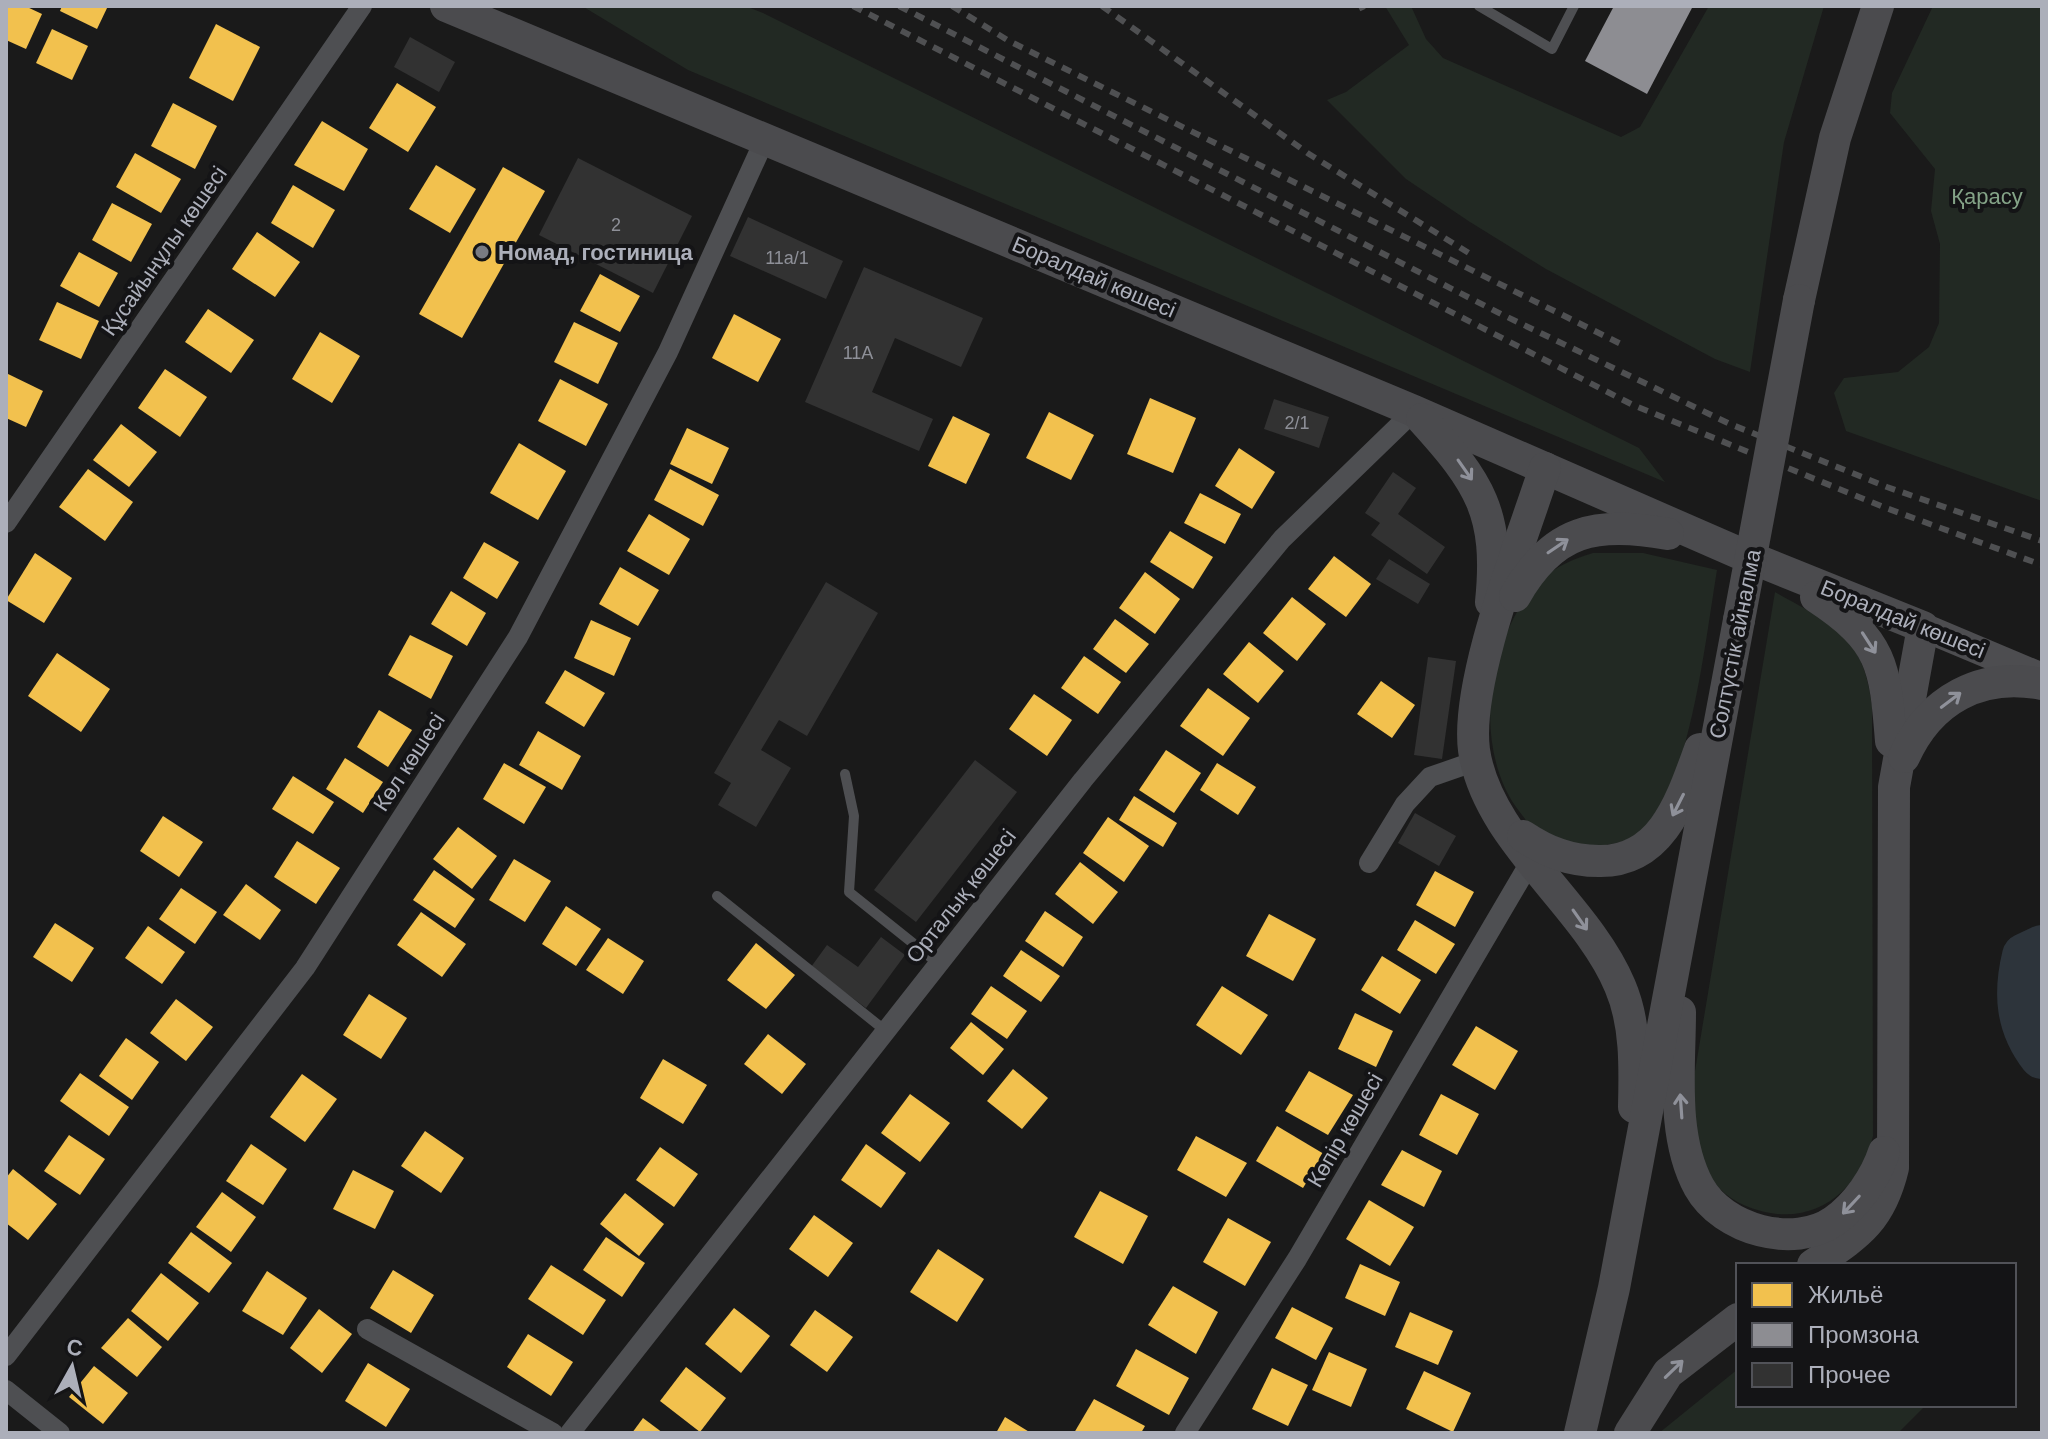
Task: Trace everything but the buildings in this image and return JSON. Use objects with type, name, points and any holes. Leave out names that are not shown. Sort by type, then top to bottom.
[{"type":"main road","name":"Боралдай көшесі","points":[[446,6],[1414,411],[1751,558],[2042,677]]},
{"type":"main road","name":"Солтүстік айналма","points":[[1580,1433],[1614,1288],[1799,300],[1835,138],[1878,6]]},
{"type":"main road","points":[[1414,411],[1469,474],[1489,516],[1493,564],[1486,656]]},
{"type":"main road","points":[[1545,468],[1486,656],[1474,711],[1476,761],[1499,816],[1536,853],[1609,963],[1622,989],[1632,1027],[1631,1194]]},
{"type":"main road","points":[[1486,656],[1535,563],[1558,543],[1604,528],[1639,529],[1751,558],[1839,613],[1874,647],[1885,683],[1894,787],[1893,1168],[1884,1200],[1858,1234],[1816,1263]]},
{"type":"main road","points":[[1894,787],[1923,627]]},
{"type":"main road","points":[[1536,853],[1608,861],[1641,851],[1654,841],[1684,793],[1734,653]]},
{"type":"main road","points":[[1894,787],[1901,762],[1918,734],[1959,694],[1992,680],[2042,684]]},
{"type":"main road","points":[[1680,935],[1680,1103],[1684,1138],[1699,1187],[1726,1216],[1750,1227],[1778,1233],[1808,1232],[1834,1222],[1871,1179],[1881,1159],[1894,1110]]},
{"type":"main road","name":"Солтүстік айналма","points":[[1598,1433],[1614,1288]]},
{"type":"main road","points":[[1630,1433],[1668,1373],[1736,1321]]},
{"type":"street","name":"Құсайынұлы көшесі","points":[[6,523],[362,6]]},
{"type":"street","name":"Көл көшесі","points":[[6,1356],[305,968],[518,637],[668,352],[765,139]]},
{"type":"street","name":"Орталық көшесі","points":[[570,1433],[1083,780],[1282,539],[1414,411]]},
{"type":"street","points":[[1369,863],[1405,804],[1430,777],[1476,761]]},
{"type":"street","name":"Көпір көшесі","points":[[1185,1433],[1297,1259],[1536,853]]},
{"type":"street","points":[[367,1329],[553,1433]]},
{"type":"street","points":[[6,1390],[60,1433]]},
{"type":"lane","points":[[1479,6],[1552,49],[1574,6]]},
{"type":"lane","points":[[845,774],[854,816],[849,892],[939,964]]},
{"type":"lane","points":[[717,896],[887,1032]]},
{"type":"green space","points":[[582,6],[745,6],[763,13],[1639,448],[1665,482],[688,70]]},
{"type":"green space","points":[[1385,6],[1411,6],[1426,39],[1443,58],[1621,137],[1640,127],[1709,6],[1824,6],[1784,142],[1750,372],[1715,359],[1546,269],[1470,222],[1406,179],[1327,100],[1346,92],[1409,45]]},
{"type":"green space","name":"Қарасу","points":[[1933,6],[2042,6],[2042,501],[1846,431],[1834,393],[1844,378],[1898,372],[1929,347],[1939,323],[1940,244],[1931,211],[1935,169],[1890,113],[1892,93]]},
{"type":"green space","points":[[1593,553],[1643,553],[1717,570],[1702,667],[1686,741],[1663,804],[1638,835],[1594,846],[1579,845],[1541,833],[1525,819],[1502,781],[1490,722],[1498,660],[1522,604],[1552,571]]},
{"type":"green space","points":[[1775,592],[1829,623],[1842,634],[1861,662],[1872,706],[1873,1136],[1858,1172],[1834,1199],[1801,1213],[1782,1214],[1745,1206],[1724,1193],[1708,1174],[1697,1139],[1694,1077]]},
{"type":"green space","points":[[1736,1371],[1736,1407],[1924,1407],[1898,1433],[1659,1433]]},
{"type":"waterway","points":[[2042,948],[2025,956],[2020,983],[2024,1020],[2042,1056]]},
{"type":"railway","points":[[853,6],[1633,405],[1886,508],[2042,565]]},
{"type":"railway","points":[[899,6],[1501,314],[1730,424],[1887,487],[2042,541]]},
{"type":"railway","points":[[952,6],[1009,41],[1621,344]]},
{"type":"railway","points":[[1102,6],[1309,154],[1472,255]]},
{"type":"railway","points":[[1361,6],[1363,10]]},
{"type":"place","name":"Номад, гостиница","points":[[482,252]]}]
